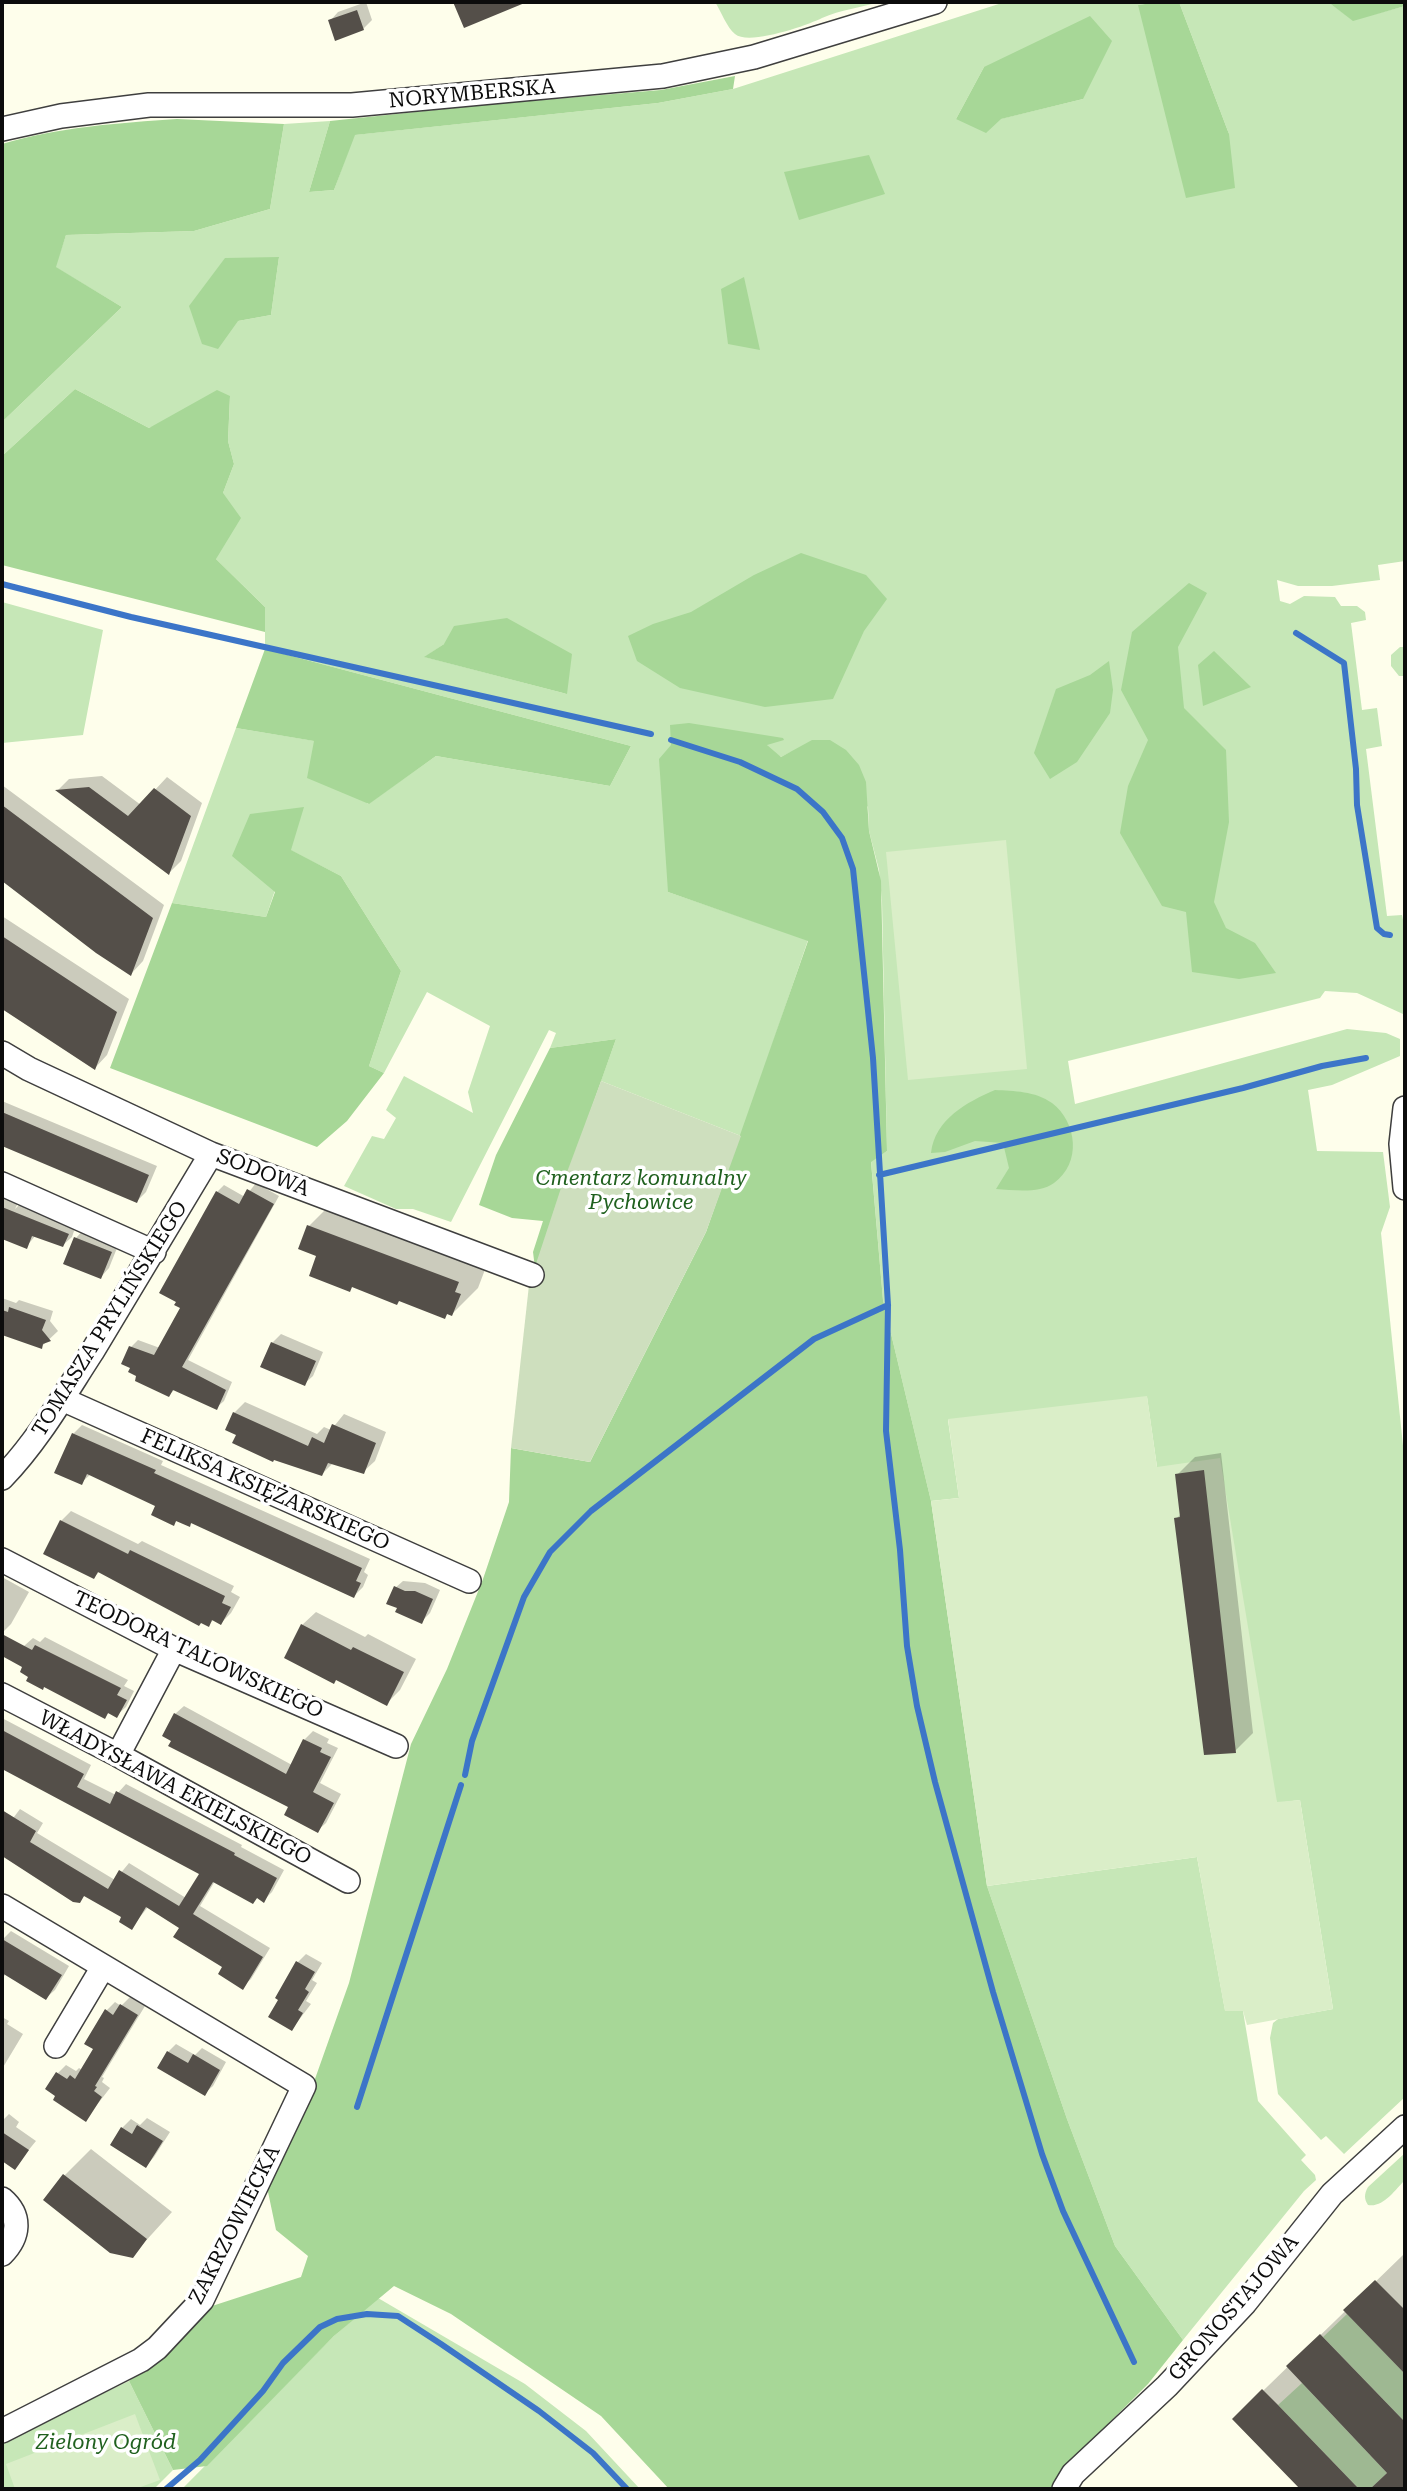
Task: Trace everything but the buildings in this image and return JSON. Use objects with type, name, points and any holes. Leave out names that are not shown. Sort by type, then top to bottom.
[{"type":"street","name":"NORYMBERSKA","points":[[2,130],[61,116],[149,105],[352,104],[663,76],[754,57],[935,2]]},
{"type":"street","name":"SODOWA","points":[[2,1053],[29,1069],[211,1154],[532,1275]]},
{"type":"street","points":[[1405,1108],[1401,1144],[1405,1188]]},
{"type":"street","name":"TOMASZA PRYLIŃSKIEGO","points":[[2,1478],[21,1458],[62,1399],[154,1252],[211,1154]]},
{"type":"street","points":[[2,1184],[154,1252]]},
{"type":"street","name":"FELIKSA KSIĘŻARSKIEGO","points":[[62,1399],[469,1581]]},
{"type":"street","name":"TEODORA TALOWSKIEGO","points":[[2,1560],[174,1649],[396,1746]]},
{"type":"street","points":[[118,1755],[174,1649]]},
{"type":"street","name":"WŁADYSŁAWA EKIELSKIEGO","points":[[2,1695],[348,1881]]},
{"type":"street","points":[[3,1911],[103,1967],[56,2046]]},
{"type":"street","name":"ZAKRZOWIECKA","points":[[2,2431],[141,2360],[157,2348],[202,2300],[304,2086],[103,1967]]},
{"type":"street","name":"GRONOSTAJOWA","points":[[1064,2489],[1073,2474],[1167,2386],[1245,2303],[1332,2194],[1405,2127]]},
{"type":"street","points":[[2,2199],[13,2212],[16,2228],[13,2241],[2,2255]]},
{"type":"green space","points":[[715,2],[880,2],[753,38],[735,34]]},
{"type":"green space","points":[[1005,2],[1159,2],[1138,5],[1229,134],[1179,2],[1328,2],[1353,20],[1405,6],[1405,561],[1378,565],[1380,580],[1332,586],[1298,586],[1277,580],[1280,601],[1290,604],[1304,596],[1335,597],[1341,606],[1357,606],[1365,612],[1366,620],[1351,623],[1362,710],[1377,708],[1382,746],[1366,749],[1387,916],[1402,915],[1405,930],[1405,1009],[1403,1014],[1357,993],[1325,991],[1320,998],[1068,1061],[1075,1104],[1347,1029],[1386,1033],[1400,1039],[1400,1056],[1332,1085],[1308,1090],[1317,1151],[1383,1152],[1390,1207],[1381,1233],[1405,1465],[1405,2097],[1344,2154],[1326,2136],[1321,2140],[1278,2094],[1270,2038],[1273,2023],[1278,2019],[1333,2009],[1300,1800],[1277,1803],[1157,1467],[1147,1397],[948,1420],[959,1498],[931,1501],[883,1300],[871,1161],[887,1151],[882,901],[879,870],[869,831],[868,807],[824,762],[791,752],[781,757],[766,744],[671,745],[668,892],[808,940],[741,1136],[601,1081],[616,1039],[550,1048],[556,1033],[549,1030],[451,1222],[413,1209],[396,1209],[344,1186],[372,1136],[384,1139],[396,1118],[386,1110],[404,1076],[473,1113],[468,1092],[490,1026],[427,992],[384,1073],[369,1066],[401,971],[341,876],[290,850],[303,807],[266,917],[172,903],[236,728],[315,741],[368,804],[436,756],[610,786],[631,746],[265,649],[265,607],[216,559],[223,493],[234,464],[228,441],[230,397],[149,428],[75,389],[2,456],[2,422],[122,307],[55,267],[66,235],[194,231],[270,209],[284,124],[330,121],[309,192],[334,190],[354,135],[658,103],[733,89]],"holes":[[[984,67],[1083,99],[1000,119],[956,119]],[[279,257],[271,315],[238,321]],[[444,644],[567,694],[425,657]]]},
{"type":"green space","points":[[1179,2],[1229,134],[1235,188],[1186,198],[1138,5]]},
{"type":"green space","points":[[1328,2],[1405,2],[1405,6],[1353,21]]},
{"type":"green space","points":[[1090,16],[1112,41],[1083,99],[1001,119],[986,133],[956,119],[984,67]]},
{"type":"green space","points":[[735,76],[733,89],[658,103],[355,135],[334,190],[309,192],[330,121],[661,90]]},
{"type":"green space","points":[[177,119],[284,124],[270,209],[194,231],[66,235],[56,267],[122,307],[2,422],[2,144],[67,130]]},
{"type":"green space","points":[[869,155],[885,194],[799,220],[784,172]]},
{"type":"green space","points":[[279,257],[271,315],[238,321],[218,349],[202,344],[189,306],[225,258]]},
{"type":"green space","points":[[744,277],[760,350],[728,344],[721,289]]},
{"type":"green space","points":[[75,389],[149,428],[217,390],[230,396],[228,441],[234,464],[223,493],[241,518],[216,559],[265,607],[265,632],[2,565],[2,456]]},
{"type":"green space","points":[[801,553],[866,575],[887,599],[864,631],[833,699],[765,707],[680,688],[637,661],[628,636],[653,624],[691,612],[754,575]]},
{"type":"green space","points":[[1189,583],[1207,593],[1178,647],[1184,708],[1226,750],[1229,822],[1214,902],[1226,928],[1255,943],[1276,973],[1239,979],[1192,972],[1186,912],[1162,906],[1120,833],[1128,786],[1148,740],[1121,690],[1132,632]]},
{"type":"green space","points":[[2,602],[103,630],[83,735],[2,743]]},
{"type":"green space","points":[[507,618],[572,654],[567,694],[424,657],[444,644],[454,626]]},
{"type":"green space","points":[[1400,647],[1405,647],[1405,676],[1399,676],[1391,666],[1391,655]]},
{"type":"green space","points":[[265,649],[631,746],[610,786],[436,756],[369,804],[307,778],[314,741],[236,728]]},
{"type":"green space","points":[[1214,651],[1251,687],[1203,706],[1198,665]]},
{"type":"green space","points":[[1109,661],[1113,690],[1110,713],[1077,762],[1050,779],[1034,753],[1056,689],[1090,675]]},
{"type":"green space","points":[[689,723],[783,738],[784,740],[767,745],[781,757],[812,740],[830,740],[846,750],[859,765],[866,782],[869,831],[881,881],[887,1151],[871,1162],[883,1300],[931,1501],[987,1886],[1067,2119],[1115,2246],[1183,2340],[1148,2384],[1066,2466],[1052,2489],[669,2489],[601,2416],[451,2314],[394,2286],[334,2336],[207,2466],[173,2470],[129,2381],[179,2342],[206,2308],[301,2277],[308,2256],[276,2230],[267,2187],[310,2093],[349,1983],[411,1744],[447,1669],[483,1579],[509,1502],[511,1448],[590,1462],[706,1232],[808,941],[668,892],[659,759],[671,745],[670,725]]},
{"type":"green space","points":[[304,807],[291,850],[341,876],[401,971],[369,1066],[384,1073],[347,1121],[317,1147],[110,1068],[172,903],[266,917],[275,892],[232,856],[250,814]]},
{"type":"green space","points":[[1006,840],[1027,1069],[908,1080],[886,852]]},
{"type":"green space","points":[[616,1039],[535,1268],[533,1252],[543,1221],[512,1218],[479,1205],[496,1155],[550,1048]]},
{"type":"green space","name":"Cmentarz komunalny Pychowice","points":[[601,1081],[741,1136],[706,1232],[590,1462],[511,1448],[529,1285]]},
{"type":"green space","points":[[995,1090],[1039,1096],[1052,1103],[1067,1121],[1073,1143],[1072,1154],[1063,1175],[1054,1183],[1034,1190],[996,1189],[1009,1168],[1003,1143],[975,1141],[945,1152],[931,1153],[939,1131],[954,1113]]},
{"type":"green space","points":[[1147,1396],[1157,1467],[1220,1458],[1277,1802],[1300,1800],[1333,2009],[1247,2025],[1243,2011],[1225,2011],[1197,1857],[987,1886],[931,1501],[959,1498],[948,1419]]},
{"type":"green space","points":[[1197,1857],[1225,2010],[1243,2011],[1258,2101],[1306,2155],[1301,2160],[1315,2175],[1316,2180],[1304,2191],[1183,2340],[1115,2246],[1067,2119],[987,1886]]},
{"type":"green space","points":[[1405,2153],[1405,2180],[1384,2201],[1368,2205],[1365,2196],[1368,2187]]},
{"type":"green space","points":[[378,2298],[525,2384],[586,2431],[640,2489],[182,2489],[334,2336]]},
{"type":"green space","points":[[1347,2314],[1405,2374],[1405,2422],[1323,2337]]},
{"type":"green space","name":"Zielony Ogród","points":[[129,2381],[173,2470],[154,2489],[2,2489],[2,2442]]},
{"type":"green space","points":[[1302,2383],[1387,2473],[1370,2489],[1359,2489],[1278,2405]]},
{"type":"green space","points":[[135,2414],[160,2480],[135,2489],[15,2489],[6,2464]]},
{"type":"waterway","points":[[2,584],[131,617],[651,734]]},
{"type":"waterway","points":[[1296,633],[1344,663],[1356,769],[1357,805],[1377,928],[1390,935]]},
{"type":"waterway","points":[[671,740],[740,762],[797,789],[823,812],[842,838],[853,869],[873,1058],[888,1305],[886,1431],[900,1550],[907,1646],[917,1706],[935,1782],[993,1992],[1042,2154],[1063,2211],[1134,2362]]},
{"type":"waterway","points":[[879,1175],[1243,1088],[1322,1066],[1366,1058]]},
{"type":"waterway","points":[[465,1775],[472,1741],[524,1597],[550,1552],[591,1511],[814,1339],[888,1305]]},
{"type":"waterway","points":[[357,2107],[461,1785]]},
{"type":"waterway","points":[[166,2489],[200,2460],[263,2391],[283,2363],[320,2327],[337,2319],[367,2314],[398,2316],[441,2344],[539,2411],[593,2453],[627,2489]]}]
